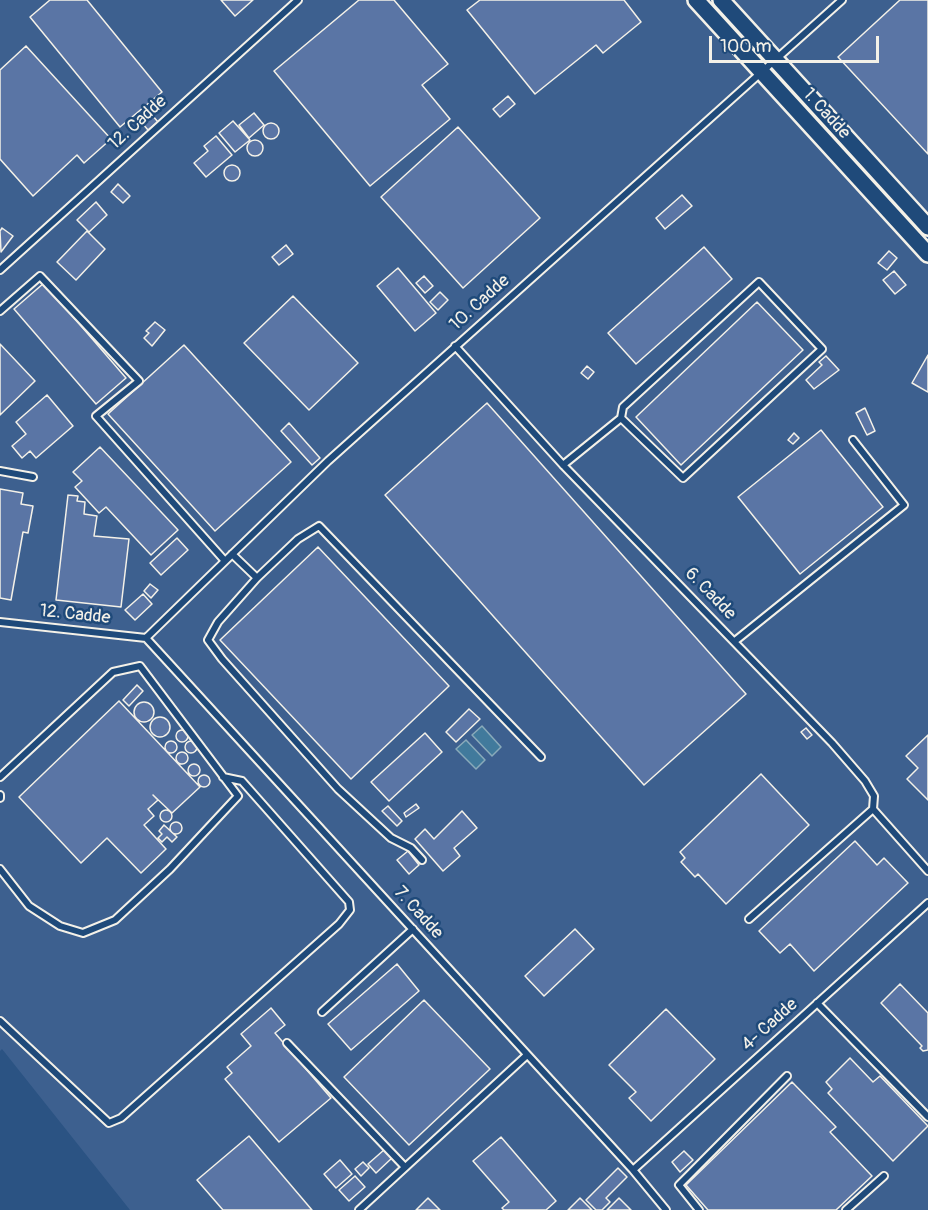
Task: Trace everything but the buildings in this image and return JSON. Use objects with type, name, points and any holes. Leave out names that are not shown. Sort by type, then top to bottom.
[{"type":"street","name":"1. Cadde","points":[[696,0],[928,254]]},
{"type":"street","points":[[723,1],[928,227]]},
{"type":"lane","name":"12. Cadde","points":[[0,270],[298,0]]},
{"type":"lane","name":"10. Cadde","points":[[146,638],[328,461],[760,71],[776,60],[842,0]]},
{"type":"lane","points":[[709,14],[723,1]]},
{"type":"lane","points":[[0,311],[40,276],[139,381],[96,416],[225,561]]},
{"type":"lane","points":[[563,465],[621,418],[623,407],[759,282],[822,349],[683,478],[621,418]]},
{"type":"lane","name":"6. Cadde","points":[[455,346],[563,465],[735,641],[865,781],[874,796],[873,809],[928,871]]},
{"type":"lane","points":[[735,641],[904,505],[853,441]]},
{"type":"lane","points":[[0,471],[33,477]]},
{"type":"lane","points":[[422,860],[411,848],[391,838],[338,789],[222,659],[208,640],[218,622],[257,578],[298,539],[318,526],[541,757]]},
{"type":"lane","points":[[232,554],[257,578]]},
{"type":"lane","name":"12. Cadde","points":[[0,622],[146,638]]},
{"type":"lane","name":"7. Cadde","points":[[146,638],[633,1170],[666,1210]]},
{"type":"lane","points":[[0,777],[113,672],[140,666],[238,796],[170,869],[115,920],[83,933],[60,927],[29,906],[0,869]]},
{"type":"lane","points":[[0,1021],[109,1123],[120,1118],[339,924],[350,910],[349,902],[242,781],[222,777]]},
{"type":"lane","points":[[749,919],[873,809]]},
{"type":"lane","name":"4- Cadde","points":[[633,1170],[928,903]]},
{"type":"lane","points":[[322,1012],[413,929]]},
{"type":"lane","points":[[817,1003],[928,1118]]},
{"type":"lane","points":[[287,1043],[405,1167]]},
{"type":"lane","points":[[359,1210],[527,1054]]},
{"type":"lane","points":[[699,1210],[679,1185],[787,1076]]},
{"type":"lane","points":[[846,1210],[885,1176]]},
{"type":"shaded area","points":[[0,0],[928,0],[928,1210],[130,1210],[2,1049],[0,1051]]},
{"type":"shaded area","points":[[482,726],[501,747],[492,756],[472,735]]},
{"type":"shaded area","points":[[466,740],[485,760],[476,769],[456,749]]}]
